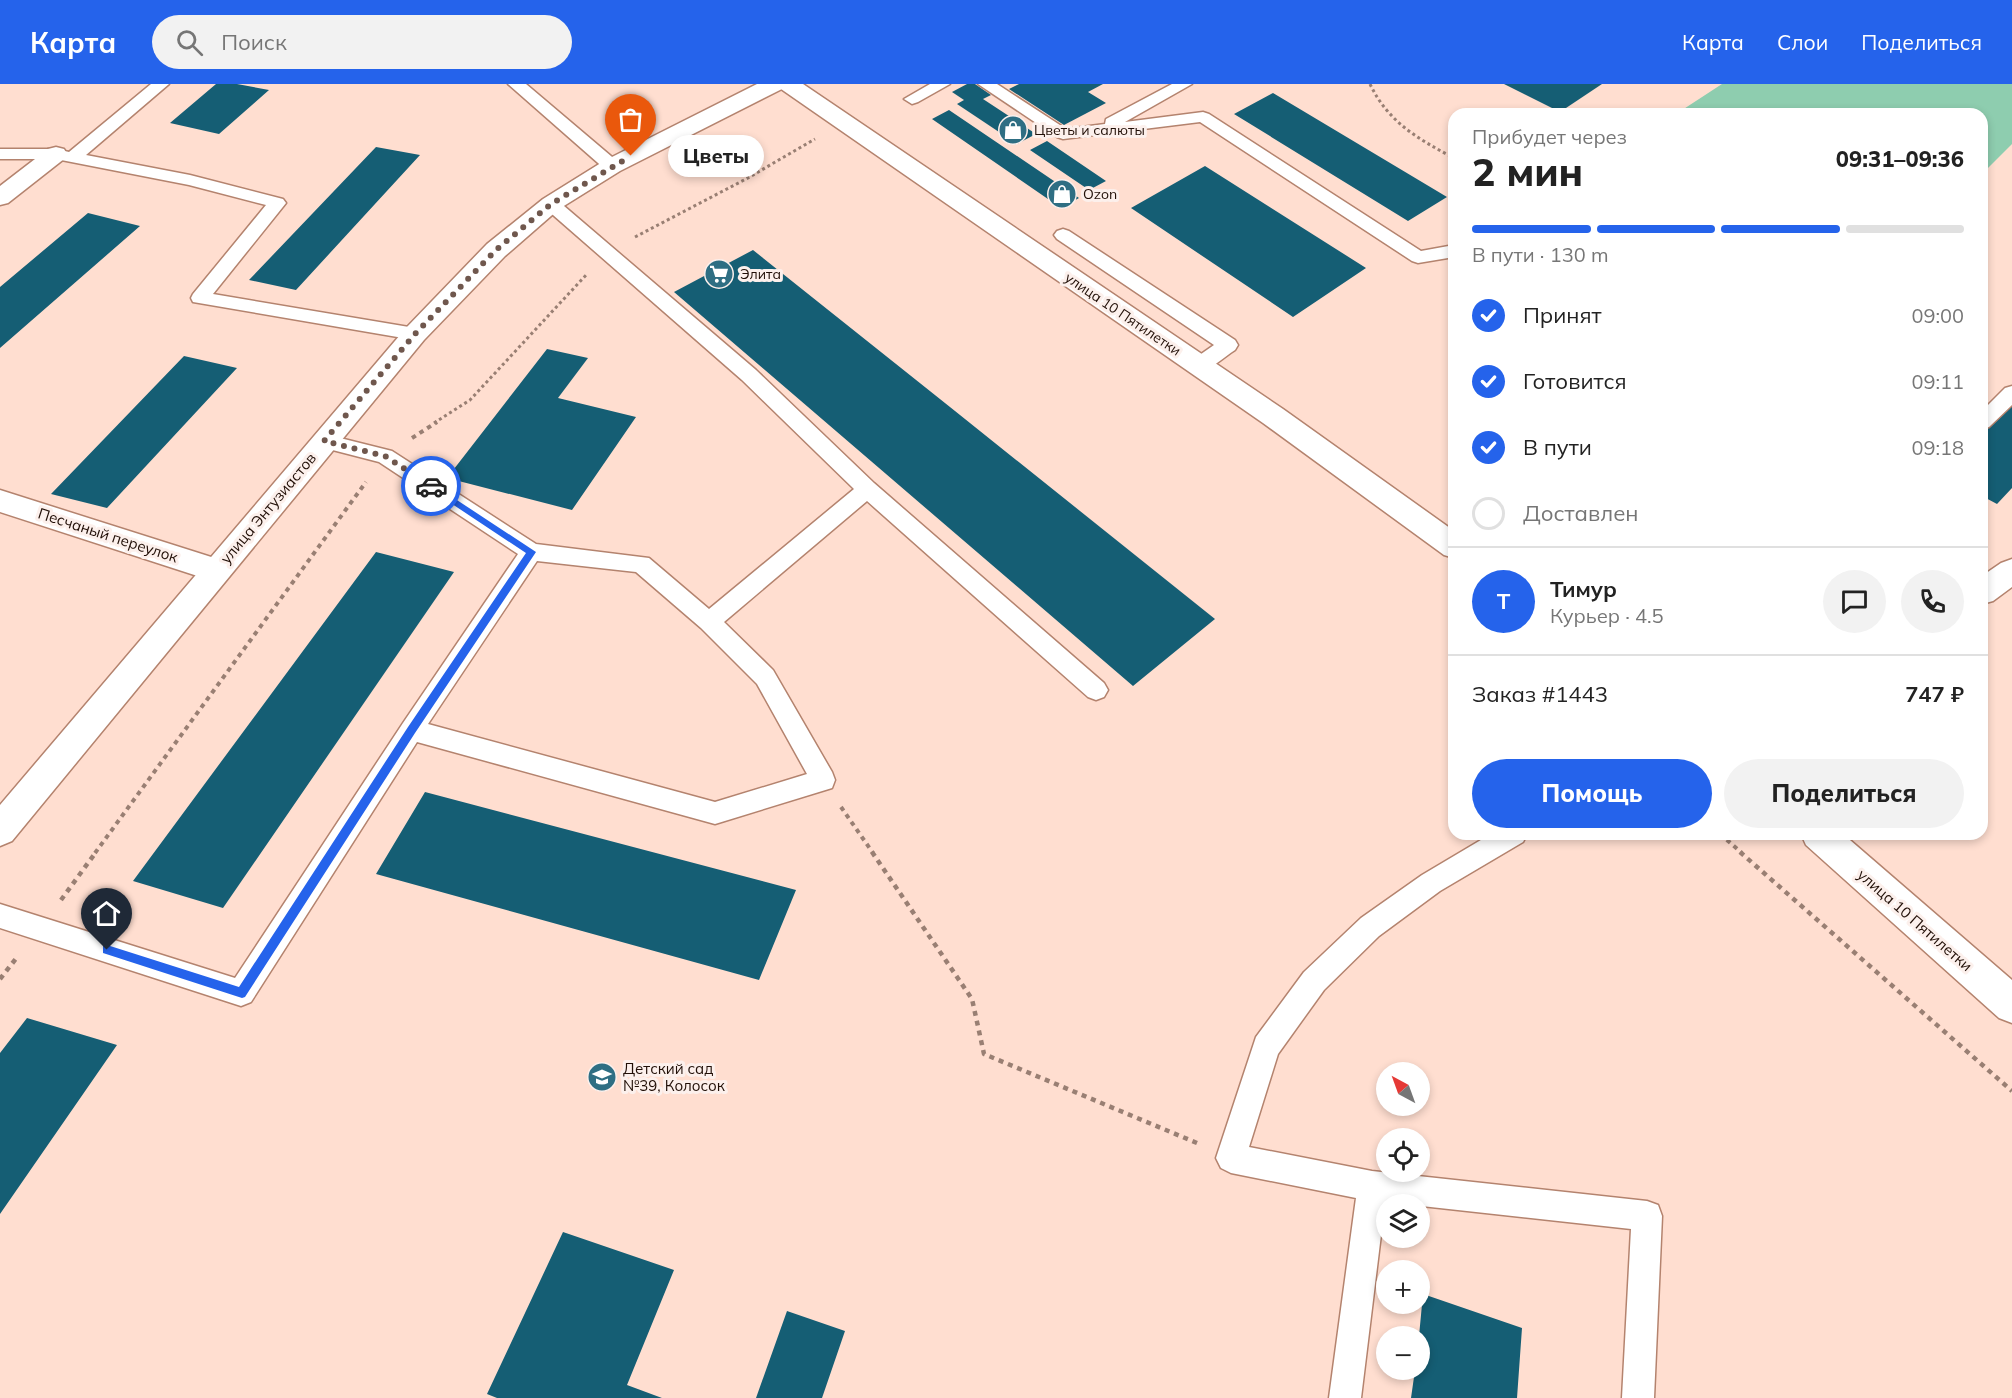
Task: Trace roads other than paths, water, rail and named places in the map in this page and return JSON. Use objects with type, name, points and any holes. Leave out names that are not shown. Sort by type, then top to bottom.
[{"type":"street","name":"улица Энтузиастов","points":[[0,830],[415,334],[496,250],[551,204],[612,166],[774,84]]},
{"type":"street","name":"улица 10 Пятилетки","points":[[789,84],[1198,366],[1448,544]]},
{"type":"street","points":[[0,198],[65,155]]},
{"type":"street","name":"Песчаный переулок","points":[[0,501],[216,570]]},
{"type":"street","points":[[1988,588],[2012,570]]},
{"type":"street","name":"улица 10 Пятилетки","points":[[1825,840],[2012,1005]]},
{"type":"lane","points":[[65,155],[161,84]]},
{"type":"lane","points":[[516,84],[612,166]]},
{"type":"lane","points":[[912,99],[942,84]]},
{"type":"lane","points":[[986,84],[1063,134],[1203,117],[1418,257],[1448,252]]},
{"type":"lane","points":[[1099,129],[1184,84]]},
{"type":"lane","points":[[0,154],[65,155],[190,180],[277,203],[200,298],[415,334]]},
{"type":"lane","points":[[551,204],[749,375],[867,489],[1096,690]]},
{"type":"lane","points":[[1064,235],[1228,345],[1198,366]]},
{"type":"lane","points":[[1988,416],[2012,393]]},
{"type":"lane","points":[[324,441],[385,456],[531,552],[640,564],[709,622],[765,677],[824,780],[715,813],[411,730]]},
{"type":"lane","points":[[709,622],[867,489]]},
{"type":"lane","points":[[0,916],[242,993],[411,730],[531,552]]},
{"type":"lane","points":[[1504,840],[1431,883],[1370,927],[1314,981],[1266,1047],[1231,1158],[1372,1186],[1647,1216],[1638,1398]]},
{"type":"lane","points":[[1345,1398],[1372,1186]]},
{"type":"place","name":"Цветы и салюты","points":[[1013,130]]},
{"type":"place","name":"Цветы","points":[[631,156]]},
{"type":"place","name":"Ozon","points":[[1062,194]]},
{"type":"place","name":"Элита","points":[[719,274]]},
{"type":"place","name":"Детский сад №39, Колосок","points":[[602,1077]]}]
